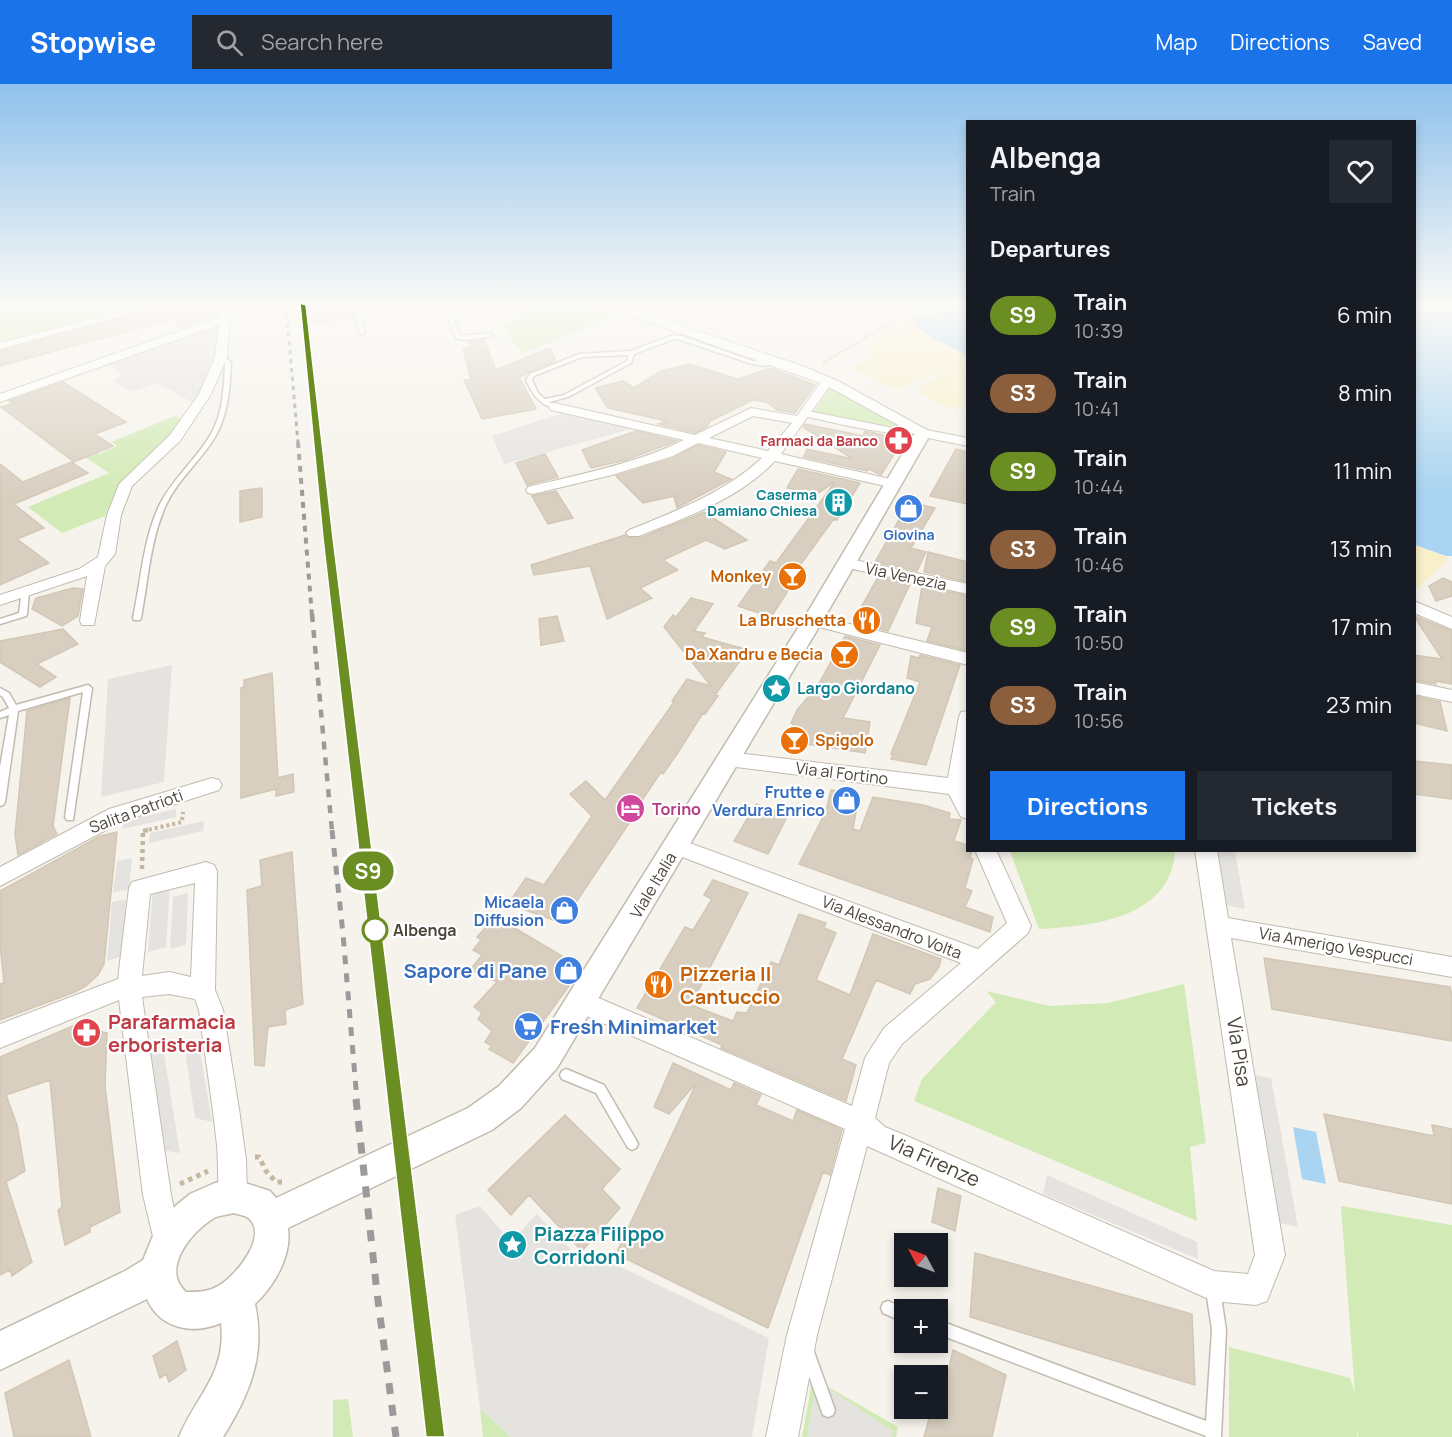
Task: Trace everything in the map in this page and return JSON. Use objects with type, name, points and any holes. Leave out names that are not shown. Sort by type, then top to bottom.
[{"type":"street","points":[[0,398],[85,368]]},
{"type":"street","points":[[0,600],[85,573],[97,566],[107,554],[114,516],[126,484],[175,438],[199,404],[216,368]]},
{"type":"street","points":[[793,368],[826,381],[921,431]]},
{"type":"street","points":[[634,533],[711,501],[756,471],[772,456],[826,381]]},
{"type":"street","points":[[555,407],[894,484]]},
{"type":"street","points":[[533,490],[607,472],[668,453],[693,438],[751,412],[892,431],[921,431],[966,442]]},
{"type":"street","name":"Viale Italia","points":[[270,1219],[480,1119],[510,1097],[546,1058],[813,620],[894,484],[921,431]]},
{"type":"street","name":"Via Venezia","points":[[845,563],[966,589]]},
{"type":"street","points":[[88,621],[97,566]]},
{"type":"street","points":[[1416,607],[1452,624]]},
{"type":"street","points":[[813,620],[966,658]]},
{"type":"street","points":[[1416,688],[1452,696]]},
{"type":"street","points":[[966,729],[956,787],[966,807]]},
{"type":"street","name":"Via al Fortino","points":[[728,759],[956,787]]},
{"type":"street","name":"Salita Patrioti","points":[[0,877],[93,825],[116,815],[212,785]]},
{"type":"street","name":"Via Alessandro Volta","points":[[676,846],[981,960],[1020,926],[987,852]]},
{"type":"street","name":"Via Pisa","points":[[1206,852],[1270,1255]]},
{"type":"street","points":[[0,1351],[138,1284],[163,1257],[180,1225],[196,1210],[214,1200],[233,1196],[256,1202],[264,1209],[270,1219],[273,1238],[267,1260],[254,1281],[235,1299],[216,1309],[198,1313],[181,1310],[168,1302],[160,1288],[163,1257],[157,1195],[129,988],[140,888],[206,871],[203,990],[211,1010],[231,1160],[233,1196]]},
{"type":"street","name":"Via Amerigo Vespucci","points":[[1219,926],[1452,967]]},
{"type":"street","points":[[782,1437],[802,1335],[878,1058],[892,1036],[981,960]]},
{"type":"street","points":[[0,1036],[116,990],[169,983],[203,990]]},
{"type":"street","name":"Via Firenze","points":[[582,1002],[861,1123],[876,1136],[890,1143],[1213,1286],[1256,1290],[1270,1255]]},
{"type":"street","points":[[199,1437],[212,1418],[234,1375],[241,1342],[235,1299]]},
{"type":"lane","points":[[137,618],[155,531],[163,507],[174,486],[210,441],[227,391],[228,368]]},
{"type":"lane","points":[[549,368],[532,375],[529,380],[535,395],[542,402],[555,407]]},
{"type":"lane","points":[[542,402],[566,396],[618,368]]},
{"type":"lane","points":[[0,622],[23,614],[25,592]]},
{"type":"lane","points":[[0,715],[87,688],[70,817]]},
{"type":"lane","points":[[0,691],[6,695],[14,709],[1,783],[0,802]]},
{"type":"lane","points":[[566,1075],[600,1089],[632,1144]]},
{"type":"lane","points":[[948,1331],[1213,1434],[1219,1330],[1213,1286]]},
{"type":"lane","points":[[888,1308],[894,1311]]},
{"type":"lane","points":[[802,1335],[828,1410]]},
{"type":"path","points":[[140,888],[143,831],[182,822],[185,793]]},
{"type":"path","points":[[157,1195],[231,1160],[259,1157],[266,1171],[276,1182],[288,1182]]},
{"type":"green space","points":[[829,389],[900,424],[899,427],[889,428],[816,413],[814,411]]},
{"type":"green space","points":[[175,416],[182,419],[167,440],[122,480],[105,516],[62,533],[28,507],[109,473],[80,454],[93,449],[99,454],[117,446],[111,442]]},
{"type":"green space","points":[[1010,852],[1175,852],[1170,874],[1160,891],[1144,905],[1104,921],[1039,929]]},
{"type":"green space","points":[[1184,984],[1206,1143],[1190,1147],[1197,1221],[914,1101],[922,1079],[996,1002],[986,991],[1050,1006],[1108,1003]]},
{"type":"green space","points":[[1341,1206],[1452,1225],[1452,1437],[1358,1437],[1357,1430],[1357,1437],[1229,1437],[1229,1347],[1350,1378],[1355,1393]]},
{"type":"green space","points":[[812,1382],[830,1388],[898,1427],[896,1437],[802,1437]]},
{"type":"green space","points":[[348,1399],[353,1437],[333,1437],[333,1400]]},
{"type":"green space","points":[[480,1408],[511,1437],[483,1437]]},
{"type":"sand","points":[[853,368],[966,368],[966,404],[957,410],[928,399],[919,392],[925,389],[917,386],[941,376],[937,373],[896,390]]},
{"type":"sand","points":[[1416,546],[1449,558],[1418,588],[1416,587]]},
{"type":"shaded area","points":[[114,368],[209,368],[197,397],[192,402],[157,383],[132,392],[113,381],[123,374]]},
{"type":"shaded area","points":[[563,413],[631,429],[504,464],[492,436]]},
{"type":"shaded area","points":[[172,665],[164,782],[101,797],[108,679]]},
{"type":"shaded area","points":[[176,809],[176,817],[122,829],[123,821]]},
{"type":"shaded area","points":[[204,821],[203,831],[149,843],[150,833]]},
{"type":"shaded area","points":[[1216,852],[1235,852],[1245,909],[1225,905]]},
{"type":"shaded area","points":[[132,858],[129,889],[113,893],[117,861]]},
{"type":"shaded area","points":[[170,883],[166,947],[148,952],[153,887]]},
{"type":"shaded area","points":[[188,893],[186,945],[170,949],[173,897]]},
{"type":"shaded area","points":[[126,899],[122,956],[107,961],[112,902]]},
{"type":"shaded area","points":[[185,1051],[200,1051],[212,1122],[195,1118]]},
{"type":"shaded area","points":[[145,1052],[164,1054],[180,1153],[161,1150]]},
{"type":"shaded area","points":[[1251,1074],[1271,1078],[1298,1227],[1275,1222]]},
{"type":"shaded area","points":[[1047,1175],[1197,1242],[1198,1259],[1043,1194]]},
{"type":"shaded area","name":"Piazza Filippo Corridoni","points":[[480,1206],[511,1242],[537,1214],[586,1266],[606,1260],[769,1338],[752,1437],[511,1437],[480,1408],[455,1215]]},
{"type":"shaded area","points":[[816,1380],[894,1432],[892,1437],[807,1437]]},
{"type":"water","points":[[1416,368],[1452,368],[1452,556],[1416,545]]},
{"type":"water","points":[[1293,1127],[1316,1132],[1326,1184],[1302,1179]]},
{"type":"building","points":[[468,368],[495,368],[496,370],[539,368],[519,377],[536,409],[482,419],[464,380],[471,379]]},
{"type":"building","points":[[673,368],[703,368],[738,379],[771,368],[815,385],[795,413],[777,410],[767,402],[753,400],[710,421],[707,427],[695,433],[658,424],[667,421],[608,408],[595,388],[623,381],[634,388],[661,371]]},
{"type":"building","points":[[63,382],[126,422],[95,434],[113,446],[74,462],[1,407],[14,403],[9,401]]},
{"type":"building","points":[[805,424],[863,436],[865,431],[904,439],[881,475],[869,469],[867,471],[804,457],[807,449],[853,459],[803,427]]},
{"type":"building","points":[[636,431],[677,441],[626,460],[591,468],[582,450]]},
{"type":"building","points":[[698,445],[726,452],[714,472],[731,479],[677,508],[674,496],[643,503],[616,476],[674,458]]},
{"type":"building","points":[[956,449],[966,452],[966,504],[930,496]]},
{"type":"building","points":[[545,454],[558,477],[527,485],[516,463]]},
{"type":"building","points":[[71,462],[88,473],[14,504],[44,528],[17,539],[49,563],[0,585],[0,464],[23,482]]},
{"type":"building","points":[[798,469],[860,483],[837,520],[833,520],[798,568],[802,569],[771,617],[738,606],[770,561],[776,563],[835,482],[817,494],[787,488]]},
{"type":"building","points":[[262,488],[262,517],[240,522],[240,491]]},
{"type":"building","points":[[556,491],[573,518],[548,524],[532,496]]},
{"type":"building","points":[[909,502],[935,508],[911,548],[926,552],[917,571],[875,562]]},
{"type":"building","points":[[704,512],[747,540],[725,549],[706,540],[663,560],[678,570],[640,588],[652,598],[607,619],[590,566],[534,575],[531,565],[625,535],[629,538],[640,538]]},
{"type":"building","points":[[928,552],[966,562],[966,582],[924,572]]},
{"type":"building","points":[[878,577],[910,584],[888,631],[853,622]]},
{"type":"building","points":[[1443,578],[1452,582],[1452,596],[1436,601],[1429,586]]},
{"type":"building","points":[[922,586],[966,596],[966,651],[927,641],[932,627],[916,623]]},
{"type":"building","points":[[73,588],[83,589],[78,616],[62,626],[32,609],[36,598]]},
{"type":"building","points":[[691,598],[713,604],[694,631],[705,633],[702,637],[748,650],[663,774],[661,772],[562,923],[508,904],[526,878],[544,885],[592,816],[570,794],[586,781],[605,800],[674,702],[672,701],[687,679],[711,686],[664,627],[673,615],[676,617]]},
{"type":"building","points":[[557,616],[564,641],[541,645],[539,619]]},
{"type":"building","points":[[1416,617],[1452,631],[1452,684],[1416,680],[1416,655],[1442,659]]},
{"type":"building","points":[[63,629],[78,644],[37,664],[56,677],[40,687],[0,662],[0,641]]},
{"type":"building","points":[[845,636],[880,645],[843,718],[870,722],[865,753],[785,741],[794,724],[791,723],[797,710],[817,687]]},
{"type":"building","points":[[920,655],[960,665],[926,765],[891,759],[920,682],[907,678],[911,656],[919,658]]},
{"type":"building","points":[[272,673],[278,778],[293,774],[294,792],[276,796],[276,789],[241,798],[241,688],[244,687],[244,680]]},
{"type":"building","points":[[1416,696],[1440,702],[1447,731],[1416,723]]},
{"type":"building","points":[[70,698],[53,826],[57,834],[18,855],[15,835],[27,711]]},
{"type":"building","points":[[1416,761],[1452,765],[1452,799],[1416,794]]},
{"type":"building","points":[[831,790],[859,795],[853,829],[860,831],[873,797],[923,805],[950,813],[949,819],[961,820],[954,841],[966,844],[966,852],[972,852],[970,858],[973,859],[965,888],[972,891],[965,907],[993,917],[990,932],[799,864],[826,811]]},
{"type":"building","points":[[756,804],[788,815],[768,854],[734,841]]},
{"type":"building","points":[[117,832],[104,964],[98,975],[75,992],[0,1020],[0,984],[4,983],[0,944],[0,891],[100,836]]},
{"type":"building","points":[[292,852],[303,1004],[285,1010],[286,1024],[268,1027],[264,1066],[255,1065],[247,890],[262,886],[260,860]]},
{"type":"building","points":[[713,880],[748,893],[691,1005],[733,1021],[737,1012],[747,1013],[771,962],[779,965],[799,914],[826,923],[824,928],[836,933],[816,980],[850,995],[873,934],[941,959],[939,967],[930,979],[915,984],[910,994],[876,980],[842,1059],[856,1065],[846,1101],[721,1048],[722,1045],[637,1008],[685,927],[693,930],[712,899],[704,895]]},
{"type":"building","points":[[494,918],[497,920],[498,918],[582,968],[513,1063],[489,1049],[492,1046],[485,1042],[492,1031],[478,1019],[482,1013],[474,1007],[497,982],[470,970],[482,955],[473,950],[481,940],[477,937]]},
{"type":"building","points":[[1264,958],[1450,987],[1452,1041],[1272,1009]]},
{"type":"building","points":[[75,1025],[107,1033],[105,1086],[120,1212],[90,1227],[90,1232],[65,1245],[58,1210],[62,1207],[50,1080],[6,1095],[17,1125],[25,1171],[6,1182],[32,1262],[12,1276],[10,1270],[0,1275],[0,1057]]},
{"type":"building","points":[[673,1063],[731,1090],[734,1083],[761,1095],[756,1105],[793,1121],[797,1110],[842,1130],[830,1175],[823,1172],[768,1328],[616,1254],[697,1082],[669,1114],[654,1107]]},
{"type":"building","points":[[1324,1114],[1434,1136],[1432,1125],[1452,1129],[1452,1204],[1339,1181]]},
{"type":"building","points":[[565,1115],[620,1169],[602,1189],[620,1208],[582,1251],[529,1195],[511,1215],[488,1190]]},
{"type":"building","points":[[938,1188],[961,1196],[955,1231],[932,1222]]},
{"type":"building","points":[[975,1253],[1192,1314],[1195,1385],[970,1317]]},
{"type":"building","points":[[177,1341],[186,1370],[169,1382],[166,1374],[160,1378],[153,1356]]},
{"type":"building","points":[[953,1350],[1006,1375],[992,1437],[924,1437],[929,1419],[948,1419],[948,1372]]},
{"type":"building","points":[[69,1360],[91,1437],[14,1437],[5,1393]]},
{"type":"railway","points":[[291,368],[298,443]]},
{"type":"railway","points":[[309,368],[317,443]]},
{"type":"railway","points":[[298,442],[312,616]]},
{"type":"railway","points":[[317,442],[337,616]]},
{"type":"railway","points":[[312,614],[332,831]]},
{"type":"railway","points":[[337,614],[363,831]]},
{"type":"railway","points":[[332,830],[357,1101]]},
{"type":"railway","points":[[363,830],[396,1101]]},
{"type":"railway","points":[[356,1099],[377,1293],[396,1437]]},
{"type":"railway","points":[[395,1099],[436,1437]]},
{"type":"train","name":"S9","points":[[309,368],[436,1437]]},
{"type":"place","name":"Farmaci da Banco","points":[[899,441]]},
{"type":"place","name":"Caserma Damiano Chiesa","points":[[838,503]]},
{"type":"place","name":"Giovina","points":[[909,508]]},
{"type":"place","name":"Monkey","points":[[792,576]]},
{"type":"place","name":"La Bruschetta","points":[[867,620]]},
{"type":"place","name":"Da Xandru e Becia","points":[[844,654]]},
{"type":"place","name":"Largo Giordano","points":[[776,688]]},
{"type":"place","name":"Spigolo","points":[[794,740]]},
{"type":"place","name":"Frutte e Verdura Enrico","points":[[846,801]]},
{"type":"place","name":"Torino","points":[[631,809]]},
{"type":"place","name":"Micaela Diffusion","points":[[565,911]]},
{"type":"place","name":"Albenga","points":[[375,930]]},
{"type":"place","name":"Sapore di Pane","points":[[568,971]]},
{"type":"place","name":"Pizzeria Il Cantuccio","points":[[659,985]]},
{"type":"place","name":"Fresh Minimarket","points":[[529,1027]]},
{"type":"place","name":"Parafarmacia erboristeria","points":[[87,1033]]},
{"type":"place","name":"Piazza Filippo Corridoni","points":[[513,1245]]}]
